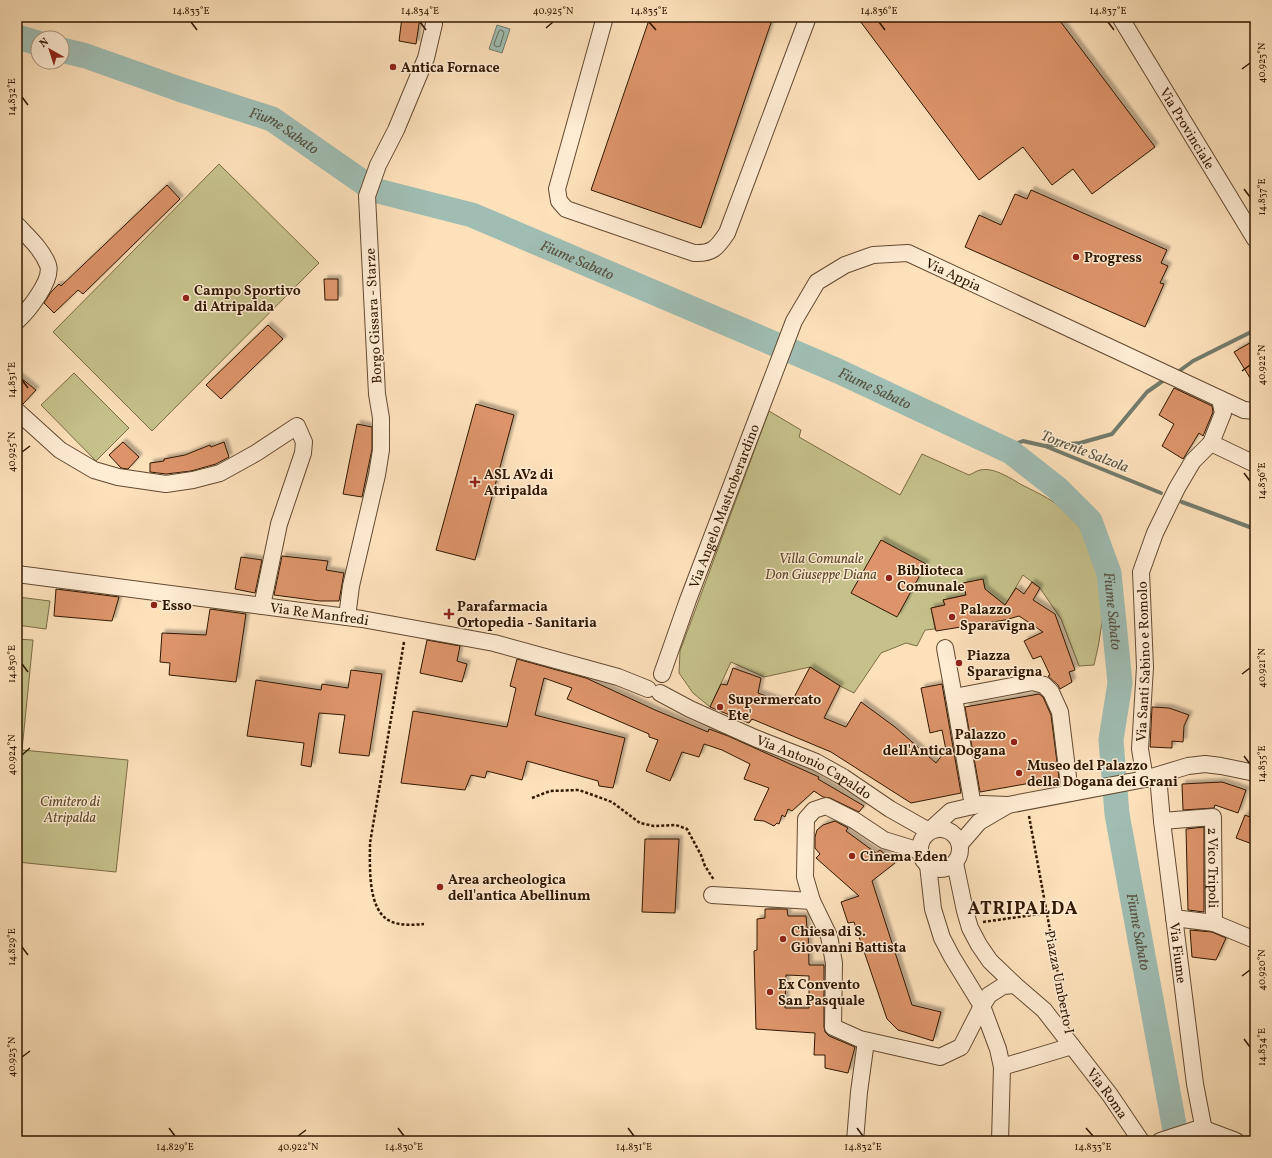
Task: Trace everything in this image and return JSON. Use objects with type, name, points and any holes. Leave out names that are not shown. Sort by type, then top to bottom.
[{"type":"street","points":[[605,17],[557,189],[559,201],[566,209],[694,253],[706,253],[719,245],[727,233],[808,17]]},
{"type":"street","name":"Via Provinciale","points":[[1120,17],[1255,238]]},
{"type":"street","name":"Borgo Gissara - Starze","points":[[347,617],[351,586],[377,475],[381,450],[381,418],[377,394],[367,196],[378,165],[396,130],[426,58],[434,24]]},
{"type":"street","points":[[17,225],[38,248],[48,266],[48,276],[26,313],[17,321]]},
{"type":"street","name":"Via Appia","points":[[776,370],[794,321],[817,282],[845,265],[873,255],[908,253],[1220,399]]},
{"type":"street","name":"Via Angelo Mastroberardino","points":[[657,681],[673,643],[776,370]]},
{"type":"street","points":[[1220,399],[1244,410],[1255,411]]},
{"type":"street","points":[[1220,399],[1224,414],[1211,443],[1255,464]]},
{"type":"street","points":[[17,411],[60,450],[94,470],[118,477],[166,484],[193,480],[220,472],[256,453],[298,426],[304,442],[303,453],[279,524],[262,606]]},
{"type":"street","name":"Via Santi Sabino e Romolo","points":[[1148,779],[1140,749],[1145,667],[1141,572],[1155,533],[1176,488],[1193,461],[1211,443]]},
{"type":"street","name":"Via Re Manfredi","points":[[17,574],[347,617],[494,643],[618,677],[657,681]]},
{"type":"street","points":[[945,648],[973,806]]},
{"type":"street","name":"Via Antonio Capaldo","points":[[657,681],[690,709],[755,738],[816,762],[843,776],[890,809]]},
{"type":"street","points":[[954,697],[1033,682],[1044,685],[1051,692],[1060,712],[1075,792]]},
{"type":"street","name":"Piazza Umberto I","points":[[910,821],[982,804],[1008,805],[1148,779],[1188,766],[1205,764],[1255,773]]},
{"type":"street","name":"Via Fiume","points":[[1148,779],[1162,822],[1202,1133]]},
{"type":"street","name":"Piazza Umberto I","points":[[1002,1067],[1072,1046],[1044,1010],[990,961],[970,928],[965,911],[955,863],[961,850],[960,844],[979,822],[1008,805]]},
{"type":"street","points":[[923,842],[884,840],[854,820],[826,806],[814,810],[806,820],[805,877],[812,901],[829,936],[834,963],[833,1027],[866,1041],[940,1057],[961,1047],[982,1006],[989,996],[1003,986],[1015,985]]},
{"type":"street","points":[[890,809],[910,821],[923,842],[924,861],[928,866],[945,869],[955,863]]},
{"type":"street","points":[[890,809],[923,842]]},
{"type":"street","points":[[923,842],[951,811]]},
{"type":"street","name":"2 Vico Tripoli","points":[[1162,822],[1213,817],[1214,923]]},
{"type":"street","points":[[923,842],[935,829],[941,828],[953,833],[960,844]]},
{"type":"street","points":[[928,866],[933,909],[942,938],[982,1006],[998,1049],[1002,1067],[1000,1141]]},
{"type":"street","points":[[718,895],[812,901]]},
{"type":"street","points":[[1174,918],[1214,923],[1254,937]]},
{"type":"street","points":[[855,1141],[859,1092],[866,1041]]},
{"type":"street","name":"Via Roma","points":[[1072,1046],[1110,1095],[1141,1141]]},
{"type":"street","points":[[1163,1140],[1202,1133],[1236,1141]]},
{"type":"path","points":[[406,627],[370,843],[371,875],[374,902],[381,915],[390,922],[404,925],[424,924]]},
{"type":"path","points":[[532,798],[550,791],[579,790],[612,802],[640,823],[654,826],[676,825],[687,829],[701,855],[718,895]]},
{"type":"path","name":"Piazza Umberto I","points":[[1026,801],[1065,1015]]},
{"type":"path","points":[[970,928],[983,922],[1047,913]]},
{"type":"green space","name":"Campo Sportivo di Atripalda","points":[[219,164],[319,263],[152,431],[53,332]]},
{"type":"green space","points":[[74,373],[129,428],[96,461],[41,405]]},
{"type":"green space","name":"Villa Comunale Don Giuseppe Diana","points":[[769,411],[801,430],[799,437],[900,495],[922,454],[969,475],[985,469],[1007,476],[1060,506],[1080,528],[1088,542],[1099,572],[1103,603],[1099,642],[1094,665],[1079,666],[1061,619],[1040,588],[1023,575],[1005,606],[991,594],[986,594],[983,580],[964,583],[966,595],[943,600],[945,605],[931,608],[935,629],[925,630],[917,646],[906,643],[881,653],[854,693],[810,667],[764,677],[731,662],[710,707],[693,693],[679,673],[680,651]]},
{"type":"green space","points":[[18,597],[50,601],[46,629],[17,625]]},
{"type":"green space","name":"Cimitero di Atripalda","points":[[17,639],[33,640],[22,750],[128,760],[116,872],[17,862]]},
{"type":"water","points":[[497,25],[510,29],[502,53],[489,49]]},
{"type":"building","points":[[402,17],[420,17],[416,44],[399,41]]},
{"type":"building","points":[[650,17],[773,17],[701,228],[591,190]]},
{"type":"building","points":[[857,17],[1057,17],[1155,147],[1092,194],[1073,169],[1052,185],[1023,147],[979,180]]},
{"type":"building","points":[[167,185],[180,199],[83,294],[78,290],[54,313],[44,303],[51,292],[59,284],[61,286]]},
{"type":"building","name":"Progress","points":[[1031,190],[1167,250],[1161,263],[1168,266],[1160,283],[1164,284],[1145,327],[965,247],[979,215],[1001,225],[1015,194],[1027,199]]},
{"type":"building","points":[[324,279],[338,279],[338,300],[325,300]]},
{"type":"building","points":[[268,325],[283,339],[221,399],[206,385]]},
{"type":"building","points":[[1255,340],[1255,386],[1234,352]]},
{"type":"building","points":[[17,375],[36,390],[23,404],[17,402]]},
{"type":"building","points":[[1174,388],[1212,406],[1213,412],[1203,436],[1199,433],[1183,459],[1162,446],[1174,424],[1159,415]]},
{"type":"building","name":"ASL AV2 di Atripalda","points":[[476,404],[514,415],[475,560],[436,550]]},
{"type":"building","points":[[357,424],[372,427],[372,449],[362,497],[343,494]]},
{"type":"building","points":[[123,442],[139,457],[128,469],[121,468],[109,455]]},
{"type":"building","points":[[224,442],[229,457],[216,464],[191,471],[166,474],[150,472],[150,463],[164,461],[164,459],[185,455],[210,445],[211,447]]},
{"type":"building","name":"Biblioteca Comunale","points":[[881,540],[926,564],[897,617],[851,593]]},
{"type":"building","points":[[282,556],[328,561],[326,570],[344,573],[339,601],[320,601],[274,595]]},
{"type":"building","points":[[241,557],[262,560],[255,593],[235,589]]},
{"type":"building","points":[[983,579],[985,589],[1005,605],[1016,588],[1024,594],[1032,582],[1040,588],[1033,600],[1055,614],[1075,670],[1069,672],[1072,682],[1060,689],[1058,685],[1048,676],[1050,675],[1041,656],[1033,659],[1024,641],[1043,632],[1019,616],[1005,620],[936,631],[931,608],[945,605],[943,600],[966,595],[963,583]]},
{"type":"building","points":[[56,589],[119,597],[112,621],[54,616]]},
{"type":"building","points":[[210,609],[246,614],[236,682],[169,675],[170,663],[160,662],[162,633],[206,635]]},
{"type":"building","points":[[427,640],[460,646],[457,661],[467,664],[462,682],[420,673]]},
{"type":"building","points":[[517,659],[586,678],[655,710],[708,732],[709,729],[728,736],[819,777],[818,779],[864,806],[859,812],[830,798],[823,797],[814,791],[792,811],[788,809],[785,817],[782,815],[779,824],[777,823],[774,826],[764,821],[754,820],[769,788],[744,779],[750,764],[722,750],[704,744],[699,757],[682,752],[670,781],[646,771],[658,740],[649,737],[649,734],[567,699],[572,688],[544,678],[535,715],[625,738],[613,788],[599,786],[598,781],[527,761],[522,780],[487,771],[485,778],[471,775],[465,790],[401,783],[413,711],[507,727],[516,688],[510,686]]},
{"type":"building","points":[[810,667],[840,686],[824,718],[846,727],[861,702],[895,727],[936,763],[946,750],[942,730],[930,733],[921,688],[942,684],[961,793],[911,803],[831,752],[752,719],[749,723],[710,707],[721,684],[727,685],[733,668],[761,678],[758,693],[790,705]]},
{"type":"building","points":[[351,670],[382,674],[369,756],[339,753],[345,715],[319,713],[311,767],[301,765],[304,743],[247,736],[256,680],[321,690],[322,684],[348,688]]},
{"type":"building","name":"Palazzo dell'Antica Dogana","points":[[1039,694],[1043,697],[1051,715],[1059,778],[980,792],[965,707]]},
{"type":"building","points":[[1152,707],[1169,708],[1189,715],[1184,726],[1183,742],[1172,741],[1172,748],[1150,747]]},
{"type":"building","points":[[1222,782],[1246,790],[1238,813],[1215,805],[1214,808],[1183,810],[1182,784]]},
{"type":"building","points":[[1245,815],[1255,819],[1255,845],[1236,838]]},
{"type":"building","points":[[835,821],[848,828],[846,831],[876,853],[880,850],[895,863],[872,881],[912,1005],[941,1012],[933,1041],[898,1030],[887,1019],[854,922],[848,923],[841,902],[859,896],[816,858],[820,854],[815,848],[815,837],[817,830],[823,825]]},
{"type":"building","points":[[1204,827],[1204,912],[1188,910],[1186,829]]},
{"type":"building","points":[[645,839],[679,839],[675,913],[642,912]]},
{"type":"building","points":[[765,909],[787,909],[788,916],[806,916],[808,928],[809,965],[824,965],[825,1032],[829,1036],[855,1047],[848,1073],[825,1068],[825,1055],[814,1055],[815,1033],[756,1029],[754,951],[757,950],[757,919],[765,918]],"holes":[[[786,975],[809,976],[809,1008],[785,1008]]]},
{"type":"building","points":[[1190,930],[1212,932],[1226,938],[1216,960],[1192,957]]},
{"type":"waterway","name":"Fiume Sabato","points":[[17,37],[30,41]]},
{"type":"waterway","name":"Fiume Sabato","points":[[70,52],[86,56],[179,89],[272,119],[374,190],[472,215],[838,371],[1011,452],[1057,488],[1090,521],[1109,573],[1120,683],[1111,740],[1117,814],[1177,1141]]},
{"type":"waterway","points":[[1175,374],[1193,361],[1255,330]]},
{"type":"waterway","points":[[1045,446],[1080,443],[1112,434],[1147,392],[1167,378]]},
{"type":"waterway","name":"Torrente Salzola","points":[[1000,447],[1010,446],[1023,441],[1045,446],[1161,493]]},
{"type":"waterway","name":"Torrente Salzola","points":[[1182,502],[1255,529]]},
{"type":"place","name":"Antica Fornace","points":[[393,67]]},
{"type":"place","name":"Progress","points":[[1076,257]]},
{"type":"place","name":"Campo Sportivo di Atripalda","points":[[186,298]]},
{"type":"place","name":"ASL AV2 di Atripalda","points":[[475,482]]},
{"type":"place","name":"Biblioteca Comunale","points":[[889,578]]},
{"type":"place","name":"Esso","points":[[154,605]]},
{"type":"place","name":"Parafarmacia Ortopedia - Sanitaria","points":[[449,614]]},
{"type":"place","name":"Palazzo Sparavigna","points":[[952,617]]},
{"type":"place","name":"Piazza Sparavigna","points":[[959,663]]},
{"type":"place","name":"Supermercato Ete'","points":[[720,707]]},
{"type":"place","name":"Palazzo dell'Antica Dogana","points":[[1014,742]]},
{"type":"place","name":"Museo del Palazzo della Dogana dei Grani","points":[[1019,773]]},
{"type":"place","name":"Cinema Eden","points":[[852,856]]},
{"type":"place","name":"Area archeologica dell'antica Abellinum","points":[[440,887]]},
{"type":"place","name":"Chiesa di S. Giovanni Battista","points":[[783,939]]},
{"type":"place","name":"Ex Convento San Pasquale","points":[[770,992]]},
{"type":"district","name":"ATRIPALDA","points":[[1023,908]]}]
